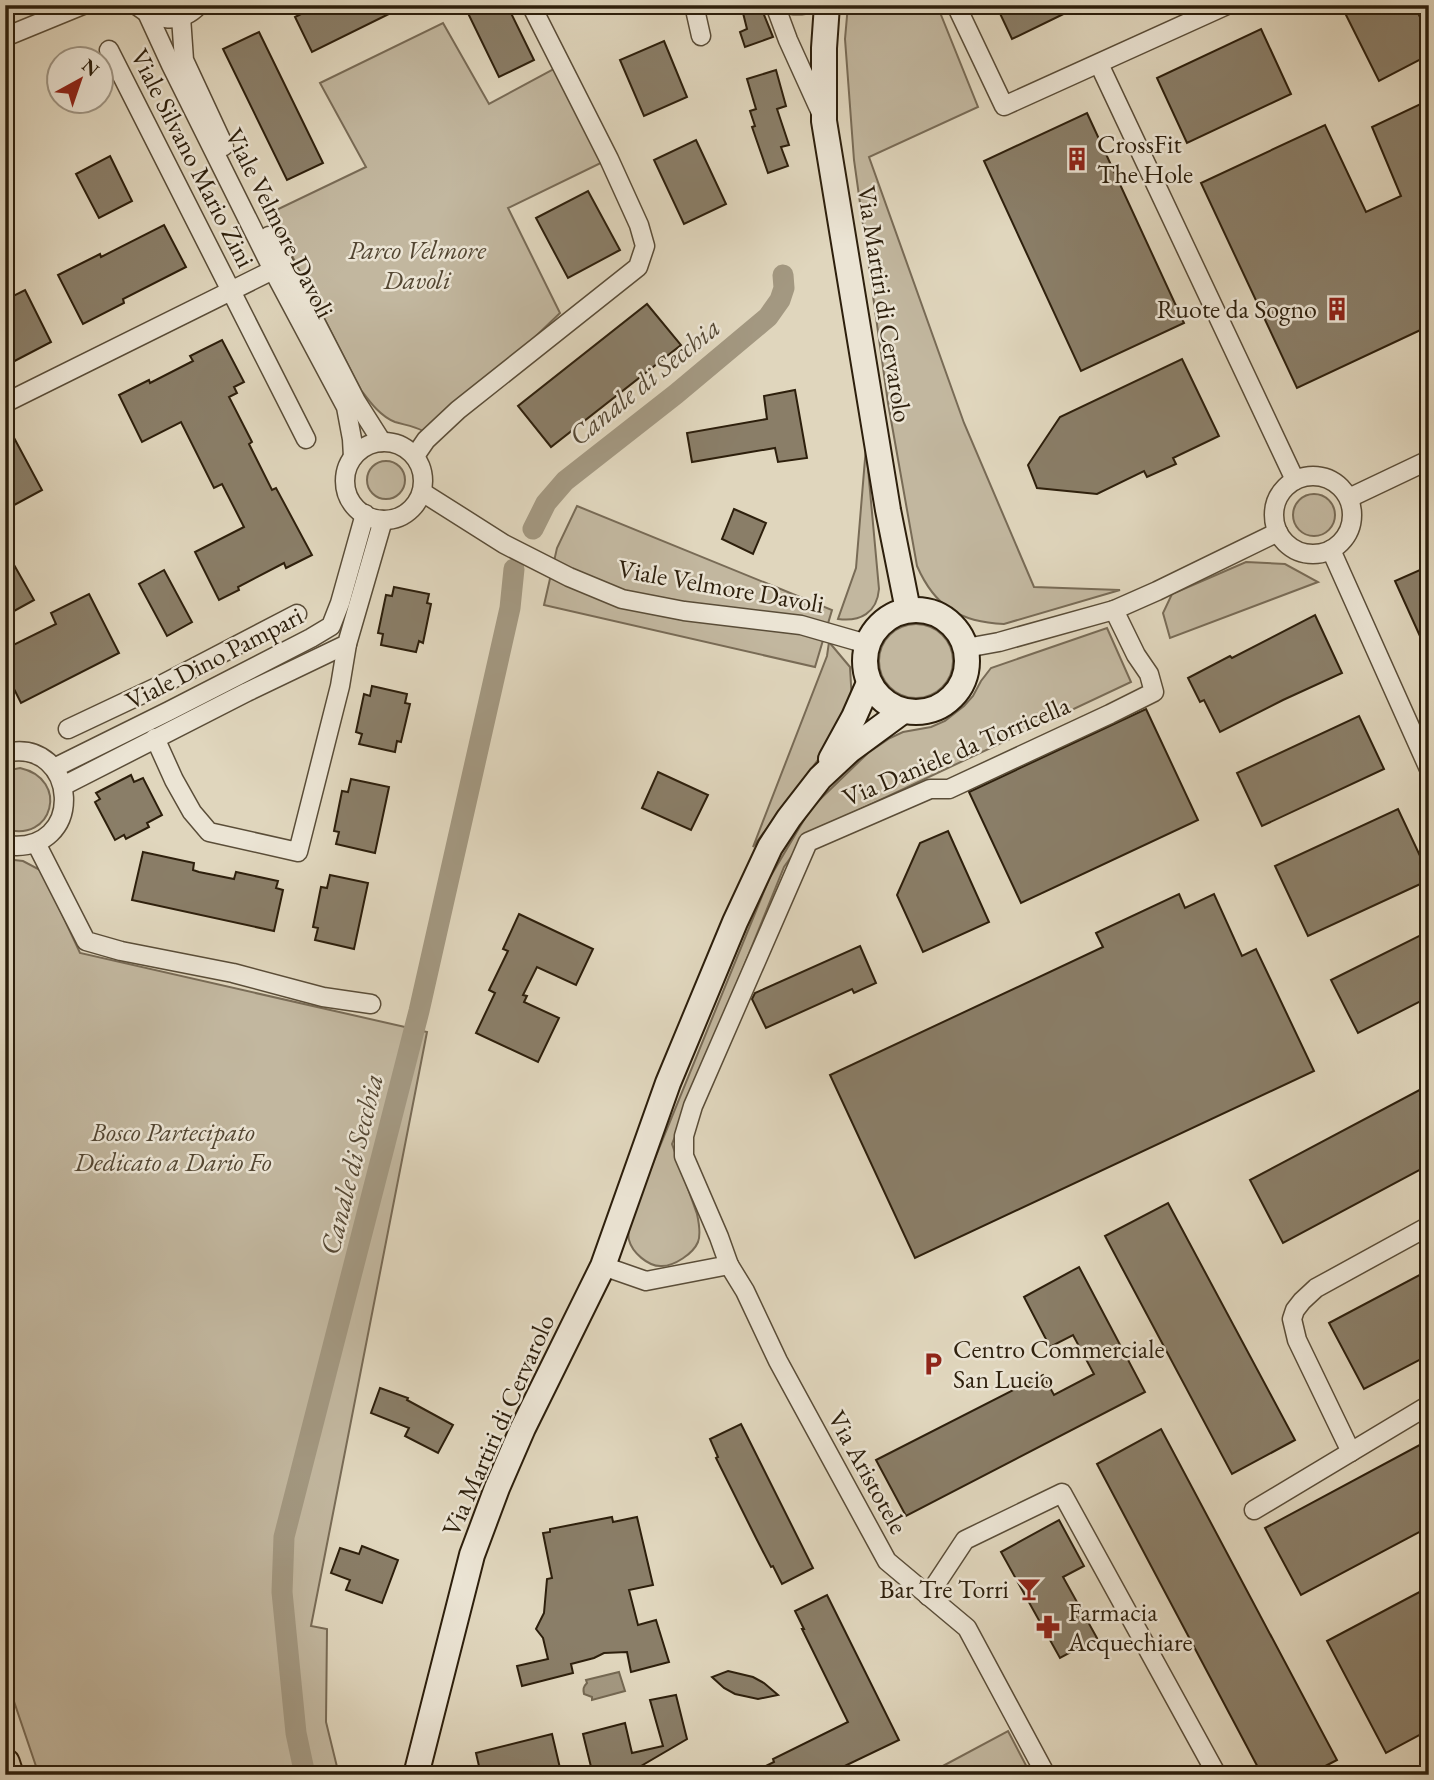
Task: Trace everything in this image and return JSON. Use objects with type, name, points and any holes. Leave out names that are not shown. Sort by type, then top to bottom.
[{"type":"main road","name":"Via Martiri di Cervarolo","points":[[827,5],[824,121],[888,510],[908,610]]},
{"type":"main road","points":[[867,643],[883,621],[908,610],[923,610],[938,614],[951,622],[966,648],[968,663],[958,692],[933,710],[919,713],[893,707],[883,701],[869,683]]},
{"type":"main road","name":"Via Martiri di Cervarolo","points":[[821,778],[854,718],[869,683],[864,656],[867,643]]},
{"type":"main road","name":"Via Martiri di Cervarolo","points":[[416,1775],[472,1555],[497,1488],[523,1428],[603,1266],[668,1083],[735,922],[770,847],[789,818],[821,778],[850,750],[903,711]]},
{"type":"main road","points":[[5,1763],[9,1775]]},
{"type":"street","points":[[5,37],[83,5]]},
{"type":"street","points":[[142,10],[163,19],[181,17],[199,5]]},
{"type":"street","points":[[415,456],[426,440],[458,410],[638,267],[645,246],[639,225],[609,159],[531,5]]},
{"type":"street","points":[[694,5],[701,36]]},
{"type":"street","points":[[775,5],[824,121]]},
{"type":"street","points":[[793,5],[802,5]]},
{"type":"street","points":[[956,5],[1004,106],[1227,5]]},
{"type":"street","name":"Viale Velmore Davoli","points":[[142,10],[278,267],[346,407],[353,457],[347,469],[346,490],[352,503],[365,514]]},
{"type":"street","name":"Viale Velmore Davoli","points":[[181,17],[184,60],[245,189],[278,267],[302,296],[356,401],[382,442]]},
{"type":"street","name":"Viale Silvano Mario Zini","points":[[116,64],[306,439]]},
{"type":"street","points":[[1099,64],[1295,480]]},
{"type":"street","name":"Viale Silvano Mario Zini","points":[[5,403],[278,267]]},
{"type":"street","points":[[353,457],[369,445],[390,442],[402,446],[415,456],[421,467],[422,492],[417,503],[397,518],[383,520],[365,514]]},
{"type":"street","points":[[1349,498],[1429,460]]},
{"type":"street","points":[[1320,476],[1332,480],[1349,498],[1353,510],[1348,534],[1341,544],[1331,550],[1306,554],[1294,550],[1278,532],[1274,508],[1285,487],[1295,480],[1320,476]]},
{"type":"street","name":"Viale Velmore Davoli","points":[[422,492],[505,544],[569,577],[622,599],[684,611],[802,625],[867,643]]},
{"type":"street","name":"Viale Dino Pampari","points":[[54,768],[331,626],[365,514]]},
{"type":"street","name":"Viale Dino Pampari","points":[[155,738],[192,812],[209,832],[298,852],[340,686],[347,644],[383,520]]},
{"type":"street","points":[[966,648],[1114,610],[1278,532]]},
{"type":"street","points":[[1331,550],[1429,769]]},
{"type":"street","name":"Via Daniele da Torricella","points":[[729,1265],[684,1156],[684,1136],[693,1106],[808,842],[930,789],[949,789],[1154,692],[1149,674],[1136,655],[1114,610]]},
{"type":"street","points":[[68,729],[157,687],[297,614]]},
{"type":"street","name":"Viale Dino Pampari","points":[[63,786],[347,644]]},
{"type":"street","points":[[157,687],[169,711]]},
{"type":"street","points":[[5,752],[29,752],[42,758],[60,776],[65,800],[63,813],[48,836],[36,843],[22,846],[5,845]]},
{"type":"street","points":[[36,843],[86,941],[121,951],[233,973],[323,997],[371,1004]]},
{"type":"street","points":[[1351,1452],[1297,1340],[1292,1319],[1295,1310],[1315,1288],[1429,1226]]},
{"type":"street","points":[[603,1266],[646,1282],[729,1265]]},
{"type":"street","name":"Via Aristotele","points":[[729,1265],[887,1561],[967,1628],[1046,1775]]},
{"type":"street","points":[[1254,1510],[1429,1405]]},
{"type":"street","points":[[928,1595],[965,1540],[1062,1493],[1217,1775]]},
{"type":"green space","points":[[848,5],[937,5],[978,107],[869,157],[964,423],[1034,587],[1120,590],[1004,624],[988,623],[962,616],[941,602],[917,566],[888,403],[854,160],[845,39]]},
{"type":"green space","name":"Parco Velmore Davoli","points":[[443,23],[489,104],[561,65],[609,159],[508,208],[560,313],[465,404],[423,431],[385,416],[361,390],[270,213],[366,167],[320,83]]},
{"type":"green space","points":[[866,447],[878,597],[866,614],[853,619],[838,619],[856,568]]},
{"type":"green space","points":[[386,461],[400,466],[405,480],[400,494],[386,499],[372,494],[367,480],[372,466]]},
{"type":"green space","points":[[1314,494],[1329,500],[1335,515],[1329,530],[1314,536],[1299,530],[1293,515],[1299,500]]},
{"type":"green space","points":[[577,506],[832,610],[815,667],[544,605],[557,548]]},
{"type":"green space","points":[[1246,562],[1285,564],[1318,582],[1170,638],[1163,613],[1172,594]]},
{"type":"green space","points":[[916,624],[937,630],[947,640],[953,661],[947,682],[937,692],[916,698],[895,692],[885,682],[879,661],[885,640],[895,630]]},
{"type":"green space","points":[[1107,628],[1131,682],[814,831],[794,853],[784,867],[672,1144],[697,1214],[700,1232],[698,1242],[688,1255],[667,1265],[657,1266],[641,1258],[629,1240],[631,1217],[769,879],[811,808],[868,753],[890,738],[945,721],[973,696],[991,668]]},
{"type":"green space","points":[[829,642],[850,667],[852,702],[841,729],[753,847],[827,656]]},
{"type":"green space","points":[[20,768],[36,774],[45,784],[50,796],[44,819],[35,827],[21,831],[5,829],[5,771]]},
{"type":"green space","name":"Bosco Partecipato Dedicato a Dario Fo","points":[[5,859],[23,861],[42,871],[80,953],[427,1032],[311,1626],[327,1629],[326,1722],[339,1775],[39,1775],[5,1675]]},
{"type":"green space","points":[[1008,1731],[1031,1775],[926,1775]]},
{"type":"shaded area","points":[[619,1672],[625,1691],[592,1700],[592,1697],[584,1694],[586,1680]]},
{"type":"building","points":[[319,5],[407,5],[312,52],[295,17]]},
{"type":"building","points":[[464,5],[507,5],[534,60],[499,77]]},
{"type":"building","points":[[741,5],[760,5],[773,37],[745,47],[740,32],[747,29]]},
{"type":"building","points":[[996,5],[1082,5],[1012,39]]},
{"type":"building","points":[[1341,5],[1414,5],[1429,35],[1429,55],[1379,81]]},
{"type":"building","points":[[1261,29],[1291,94],[1187,143],[1157,78]]},
{"type":"building","points":[[259,32],[323,163],[287,180],[223,49]]},
{"type":"building","points":[[664,41],[687,97],[644,116],[620,60]]},
{"type":"building","points":[[776,70],[786,106],[777,109],[789,145],[781,147],[788,166],[768,173],[752,127],[755,126],[750,111],[756,109],[747,79]]},
{"type":"building","points":[[1429,100],[1429,326],[1297,388],[1201,183],[1325,125],[1366,212],[1401,196],[1372,127]]},
{"type":"building","points":[[1087,113],[1184,323],[1081,371],[984,161]]},
{"type":"building","points":[[696,140],[726,204],[684,224],[654,160]]},
{"type":"building","points":[[110,156],[132,201],[99,218],[76,174]]},
{"type":"building","points":[[588,191],[620,250],[568,278],[536,218]]},
{"type":"building","points":[[164,225],[186,267],[123,299],[124,303],[83,324],[58,275]]},
{"type":"building","points":[[25,290],[51,342],[5,366],[5,300]]},
{"type":"building","points":[[647,304],[681,345],[551,447],[518,406]]},
{"type":"building","points":[[222,340],[244,382],[234,387],[237,393],[229,397],[272,490],[276,488],[312,555],[286,568],[284,563],[219,600],[195,552],[244,527],[222,484],[214,488],[181,422],[142,442],[119,395],[193,361],[190,356]]},
{"type":"building","points":[[1182,359],[1219,436],[1173,458],[1176,464],[1147,477],[1144,471],[1097,494],[1037,488],[1028,465],[1060,417]]},
{"type":"building","points":[[795,390],[807,458],[778,462],[775,448],[692,462],[687,433],[767,419],[764,396]]},
{"type":"building","points":[[5,421],[42,490],[5,510]]},
{"type":"building","points":[[734,509],[766,523],[753,554],[722,539]]},
{"type":"building","points":[[5,549],[34,600],[5,616]]},
{"type":"building","points":[[1429,566],[1429,656],[1395,581]]},
{"type":"building","points":[[164,570],[192,622],[167,636],[139,584]]},
{"type":"building","points":[[394,587],[429,594],[427,603],[431,604],[423,643],[419,641],[416,652],[381,645],[383,634],[378,633],[386,595],[392,596]]},
{"type":"building","points":[[89,594],[119,653],[21,703],[5,671],[5,649],[56,624],[51,613]]},
{"type":"building","points":[[1315,615],[1342,673],[1220,732],[1204,700],[1200,702],[1188,678]]},
{"type":"building","points":[[372,686],[407,694],[405,703],[410,704],[401,742],[397,741],[395,752],[359,744],[362,734],[356,732],[364,694],[370,696]]},
{"type":"building","points":[[1146,709],[1198,820],[1021,903],[969,792]]},
{"type":"building","points":[[1359,716],[1384,769],[1262,826],[1237,773]]},
{"type":"building","points":[[658,772],[708,795],[691,830],[642,808]]},
{"type":"building","points":[[131,775],[134,782],[143,778],[162,815],[147,823],[149,827],[126,839],[124,835],[115,840],[95,802],[100,799],[96,793]]},
{"type":"building","points":[[351,779],[389,787],[375,853],[336,844],[339,832],[334,831],[342,791],[348,792]]},
{"type":"building","points":[[1398,809],[1429,880],[1308,936],[1275,866]]},
{"type":"building","points":[[948,831],[989,922],[923,952],[897,895],[920,843]]},
{"type":"building","points":[[143,852],[194,863],[193,870],[199,872],[234,879],[236,872],[278,881],[276,888],[283,890],[274,931],[132,900]]},
{"type":"building","points":[[330,875],[368,883],[354,949],[315,940],[318,928],[313,927],[321,887],[327,888]]},
{"type":"building","points":[[1179,894],[1185,908],[1214,894],[1242,956],[1256,949],[1314,1071],[915,1258],[830,1075],[1103,947],[1096,933]]},
{"type":"building","points":[[519,914],[593,949],[576,985],[537,967],[523,995],[527,996],[524,1002],[559,1018],[538,1062],[476,1033],[495,993],[489,990],[508,951],[503,949]]},
{"type":"building","points":[[1429,931],[1429,997],[1358,1033],[1331,980]]},
{"type":"building","points":[[860,946],[876,983],[854,993],[852,989],[766,1028],[752,999],[755,993]]},
{"type":"building","points":[[1429,1085],[1429,1165],[1283,1243],[1250,1180]]},
{"type":"building","points":[[1168,1203],[1295,1440],[1232,1474],[1105,1236]]},
{"type":"building","points":[[1079,1267],[1145,1392],[906,1516],[876,1460],[1043,1375],[1054,1395],[1094,1374],[1073,1335],[1050,1347],[1024,1297]]},
{"type":"building","points":[[1429,1270],[1429,1355],[1364,1389],[1329,1323]]},
{"type":"building","points":[[380,1388],[408,1398],[407,1400],[453,1425],[438,1453],[405,1436],[409,1428],[371,1413]]},
{"type":"building","points":[[741,1424],[813,1568],[782,1584],[716,1458],[718,1457],[710,1439]]},
{"type":"building","points":[[1161,1429],[1337,1760],[1308,1775],[1262,1775],[1097,1464]]},
{"type":"building","points":[[1429,1440],[1429,1527],[1301,1595],[1265,1528]]},
{"type":"building","points":[[612,1517],[613,1522],[637,1517],[653,1585],[629,1590],[638,1625],[656,1620],[669,1662],[631,1672],[627,1652],[604,1653],[571,1664],[573,1673],[522,1686],[517,1666],[548,1659],[543,1638],[536,1629],[544,1613],[547,1579],[552,1578],[543,1533],[550,1532],[550,1529]]},
{"type":"building","points":[[1059,1520],[1084,1566],[1063,1577],[1097,1638],[1060,1658],[1001,1552]]},
{"type":"building","points":[[362,1546],[398,1560],[382,1603],[346,1590],[350,1580],[331,1573],[340,1548],[359,1554]]},
{"type":"building","points":[[1429,1587],[1429,1730],[1386,1753],[1327,1641]]},
{"type":"building","points":[[827,1595],[899,1740],[826,1775],[747,1775],[848,1722],[795,1611]]},
{"type":"building","points":[[728,1671],[753,1677],[778,1695],[758,1699],[735,1694],[712,1677]]},
{"type":"building","points":[[676,1695],[687,1739],[636,1769],[637,1775],[593,1775],[583,1734],[625,1723],[632,1753],[663,1746],[650,1700]]},
{"type":"building","points":[[552,1734],[560,1768],[532,1775],[481,1775],[476,1753]]},
{"type":"waterway","name":"Canale di Secchia","points":[[533,529],[546,503],[565,481],[768,317],[780,300],[784,288],[783,275]]},
{"type":"waterway","name":"Canale di Secchia","points":[[305,1775],[296,1733],[282,1592],[284,1537],[419,1011],[510,608],[514,569]]},
{"type":"place","name":"CrossFit The Hole","points":[[1077,159]]},
{"type":"place","name":"Ruote da Sogno","points":[[1337,309]]},
{"type":"place","name":"Centro Commerciale San Lucio","points":[[933,1364]]},
{"type":"place","name":"Bar Tre Torri","points":[[1029,1589]]},
{"type":"place","name":"Farmacia Acquechiare","points":[[1048,1627]]}]
